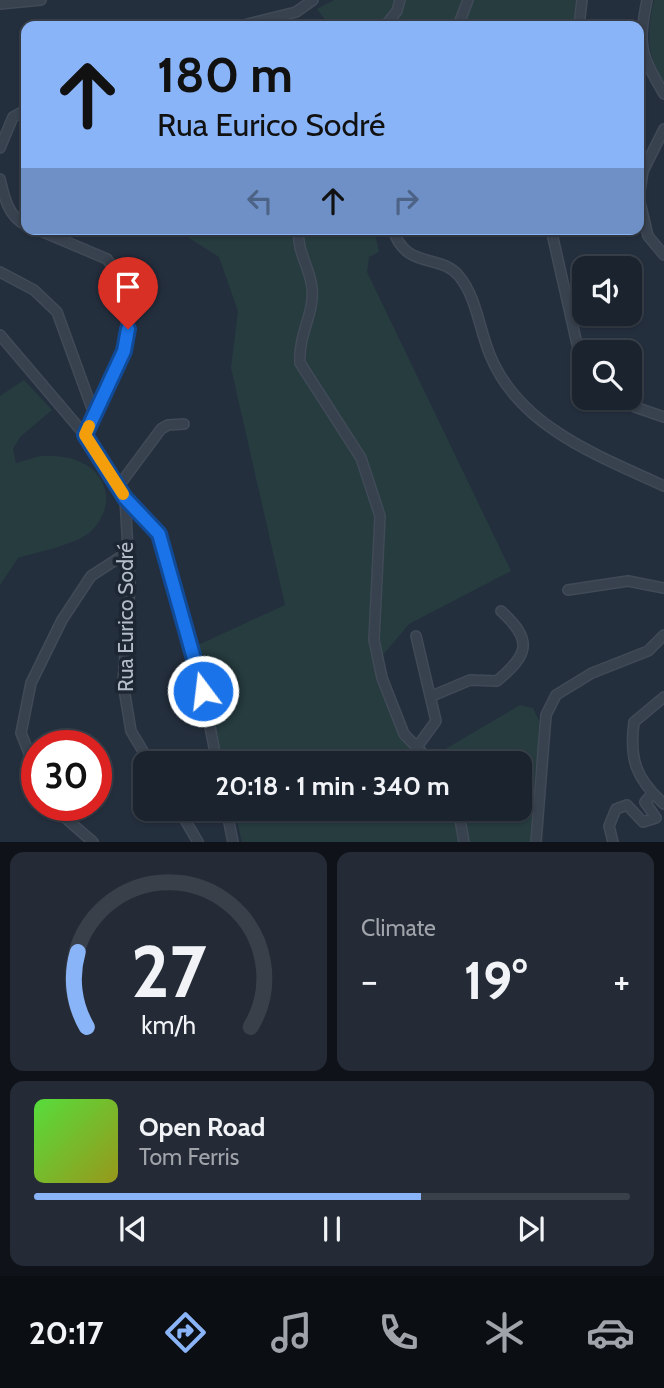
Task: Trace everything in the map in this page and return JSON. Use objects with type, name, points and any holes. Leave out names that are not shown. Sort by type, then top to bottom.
[{"type":"street","points":[[0,4],[41,0]]},
{"type":"street","points":[[260,21],[296,12],[313,0]]},
{"type":"street","points":[[389,21],[397,11],[400,0]]},
{"type":"street","points":[[460,21],[468,0]]},
{"type":"street","points":[[580,21],[582,0]]},
{"type":"street","points":[[644,21],[647,0]]},
{"type":"street","points":[[644,55],[664,94]]},
{"type":"street","points":[[0,148],[13,117],[21,113]]},
{"type":"street","points":[[644,169],[664,129]]},
{"type":"street","points":[[0,178],[6,205],[21,223]]},
{"type":"street","points":[[644,219],[648,236],[664,255]]},
{"type":"street","points":[[50,235],[107,259],[122,279],[128,304],[124,351],[85,435]]},
{"type":"street","points":[[298,235],[313,298],[298,345],[300,363],[361,458],[380,516],[374,640],[382,678],[404,734],[421,751]]},
{"type":"street","points":[[395,235],[397,242],[410,254],[456,273],[468,289],[490,358],[526,408],[552,429],[584,449],[664,486]]},
{"type":"street","points":[[552,235],[575,340]]},
{"type":"street","points":[[0,272],[34,290],[57,312],[94,414]]},
{"type":"street","name":"Rua Eurico Sodré","points":[[0,335],[85,435],[125,498],[130,585],[123,683],[131,731],[143,751]]},
{"type":"street","points":[[642,409],[664,417]]},
{"type":"street","points":[[118,487],[161,429],[168,425],[184,424]]},
{"type":"street","points":[[125,498],[159,534],[203,691],[215,751]]},
{"type":"street","points":[[22,730],[32,683],[62,620],[91,576],[128,552]]},
{"type":"street","points":[[568,590],[628,581],[664,588]]},
{"type":"street","points":[[432,696],[471,680],[497,681],[519,663],[524,651],[523,636],[518,626],[501,611]]},
{"type":"street","points":[[536,842],[546,715],[556,695],[592,673],[648,651],[664,635]]},
{"type":"street","points":[[416,636],[432,696],[435,725],[417,747]]},
{"type":"street","points":[[664,697],[634,722],[630,749],[641,780],[664,804]]},
{"type":"street","points":[[613,842],[609,826],[616,809],[627,805],[643,821],[653,821],[656,818],[645,802],[652,794]]},
{"type":"street","points":[[69,821],[93,842]]},
{"type":"street","points":[[186,821],[198,842]]},
{"type":"street","points":[[229,821],[233,842]]},
{"type":"street","points":[[460,821],[464,842]]},
{"type":"green space","points":[[334,0],[581,0],[579,21],[326,21],[317,9]]},
{"type":"green space","points":[[654,0],[664,0],[664,84],[651,53],[650,23]]},
{"type":"green space","points":[[184,235],[375,235],[379,252],[369,257],[367,272],[511,571],[409,624],[378,661],[381,689],[403,741],[418,751],[221,751],[196,646],[285,605],[231,368],[238,311],[219,257]]},
{"type":"green space","points":[[24,380],[52,410],[20,437],[13,449],[16,463],[53,456],[83,463],[98,475],[103,484],[106,505],[100,520],[84,537],[18,558],[0,585],[0,396]]},
{"type":"green space","points":[[520,705],[533,708],[539,721],[541,735],[533,842],[242,842],[237,821],[532,821],[532,751],[442,751]]},
{"type":"slow traffic","points":[[89,426],[85,435],[123,494]]},
{"type":"route","points":[[128,329],[124,351],[85,435],[125,498],[159,534],[203,691]]}]
